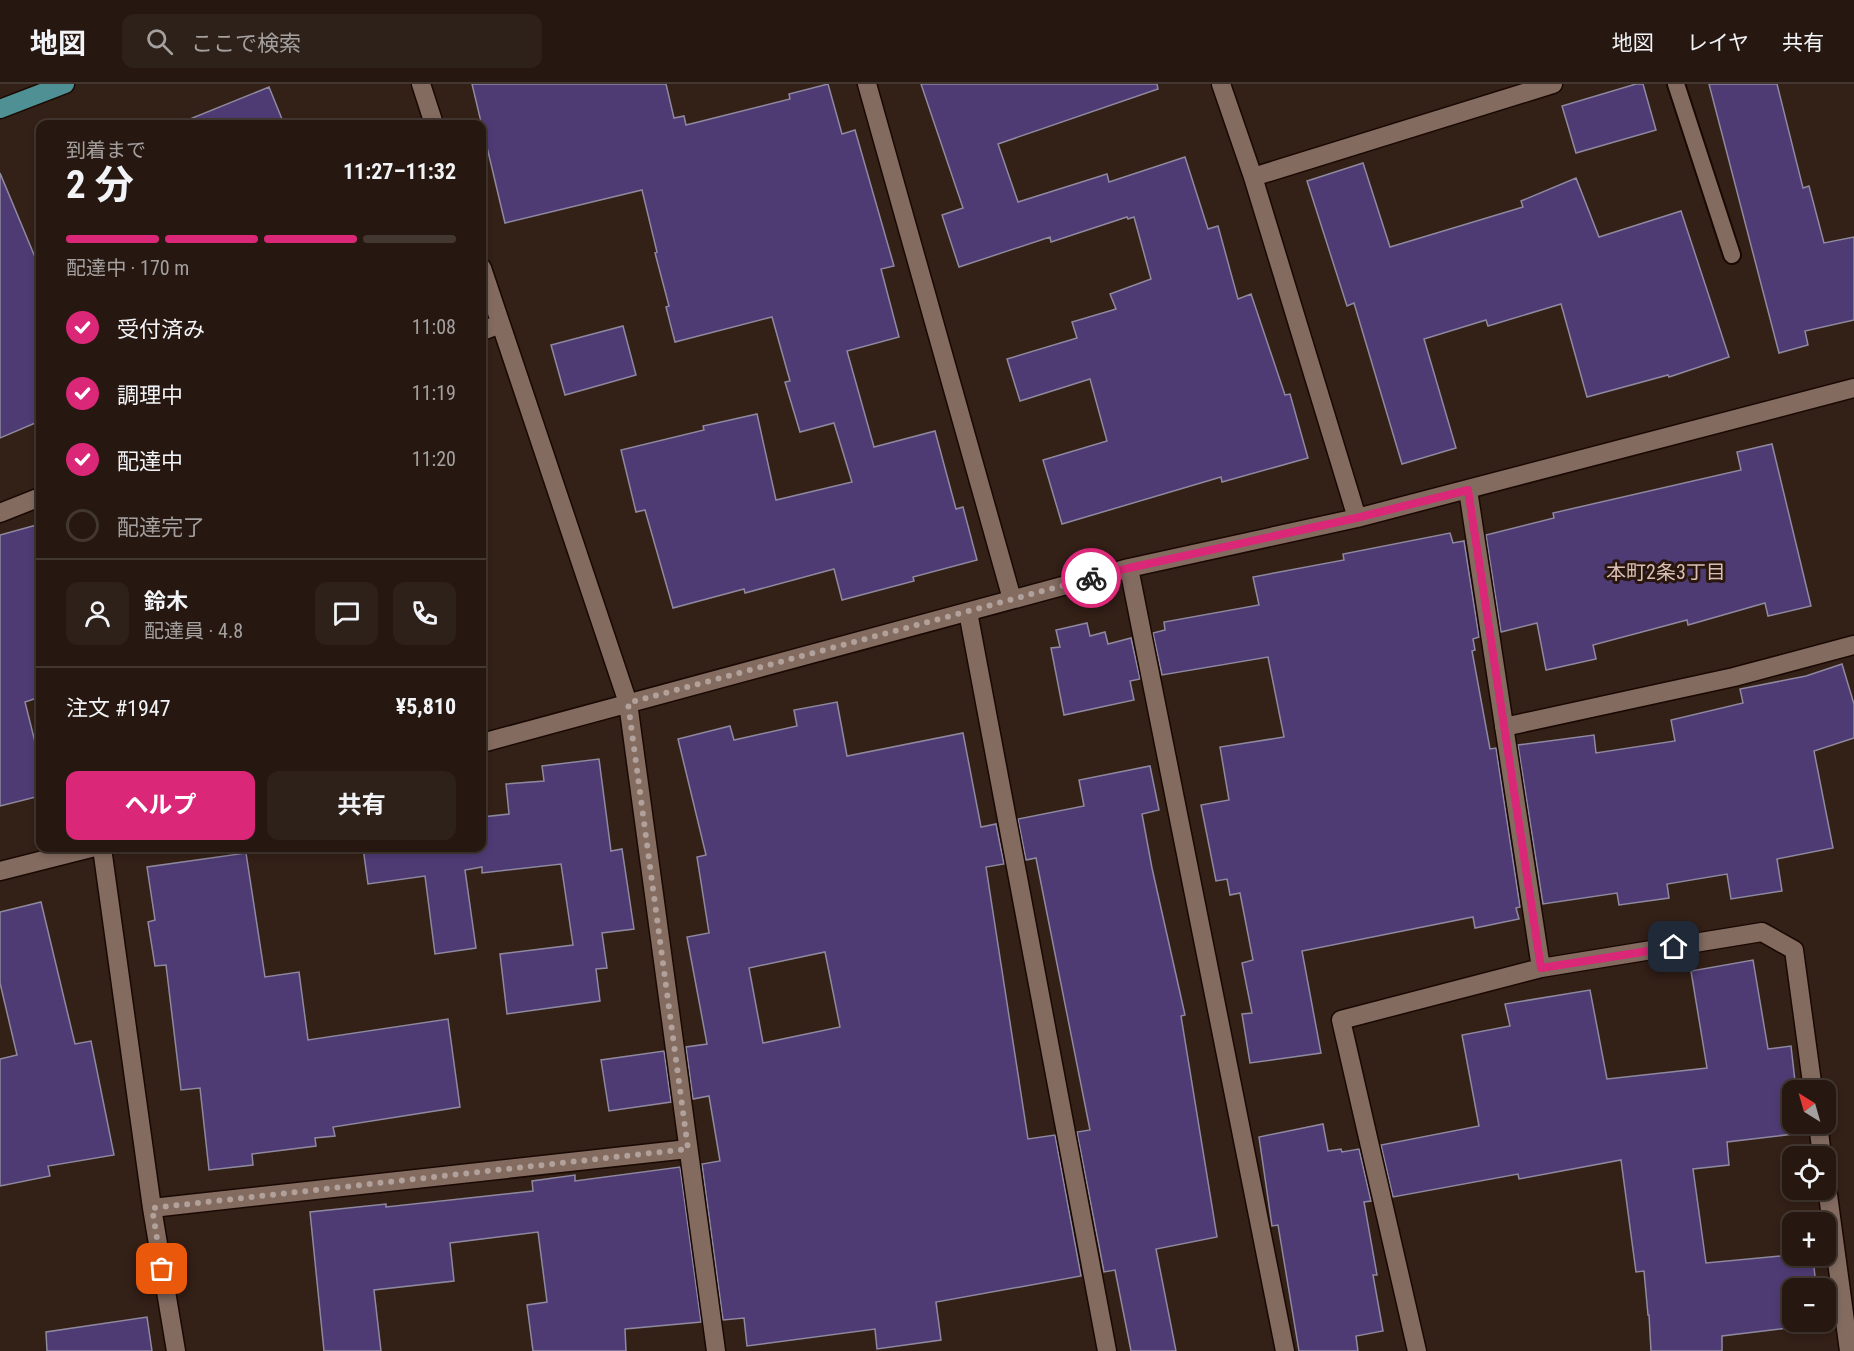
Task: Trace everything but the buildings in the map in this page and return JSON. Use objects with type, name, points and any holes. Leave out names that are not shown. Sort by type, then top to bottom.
[{"type":"main road","points":[[0,109],[65,84]]},
{"type":"street","points":[[421,84],[433,120]]},
{"type":"street","points":[[867,84],[1012,599]]},
{"type":"street","points":[[1221,84],[1253,177],[1356,518]]},
{"type":"street","points":[[1253,177],[1553,84]]},
{"type":"street","points":[[486,280],[628,703],[716,1351]]},
{"type":"street","points":[[486,329],[500,324]]},
{"type":"street","points":[[486,742],[1129,568],[1356,518],[1854,388]]},
{"type":"street","points":[[1468,490],[1541,968]]},
{"type":"street","points":[[0,513],[36,499]]},
{"type":"street","points":[[1129,568],[1286,1351]]},
{"type":"street","points":[[968,612],[1107,1351]]},
{"type":"street","points":[[1504,727],[1734,677],[1854,645]]},
{"type":"street","points":[[0,871],[75,852]]},
{"type":"street","points":[[103,852],[152,1208],[176,1351]]},
{"type":"street","points":[[1417,1351],[1341,1020],[1541,968],[1762,932],[1794,950],[1812,1080]]},
{"type":"street","points":[[152,1208],[688,1149]]},
{"type":"street","points":[[1829,1200],[1849,1351]]},
{"type":"lane","points":[[1676,84],[1732,255]]},
{"type":"way so far","points":[[162,1269],[152,1208],[688,1149],[628,703],[1091,578]]},
{"type":"district","name":"本町2条3丁目","points":[[1666,572]]},
{"type":"route","points":[[1091,578],[1356,518],[1468,490],[1541,968],[1674,947]]}]
